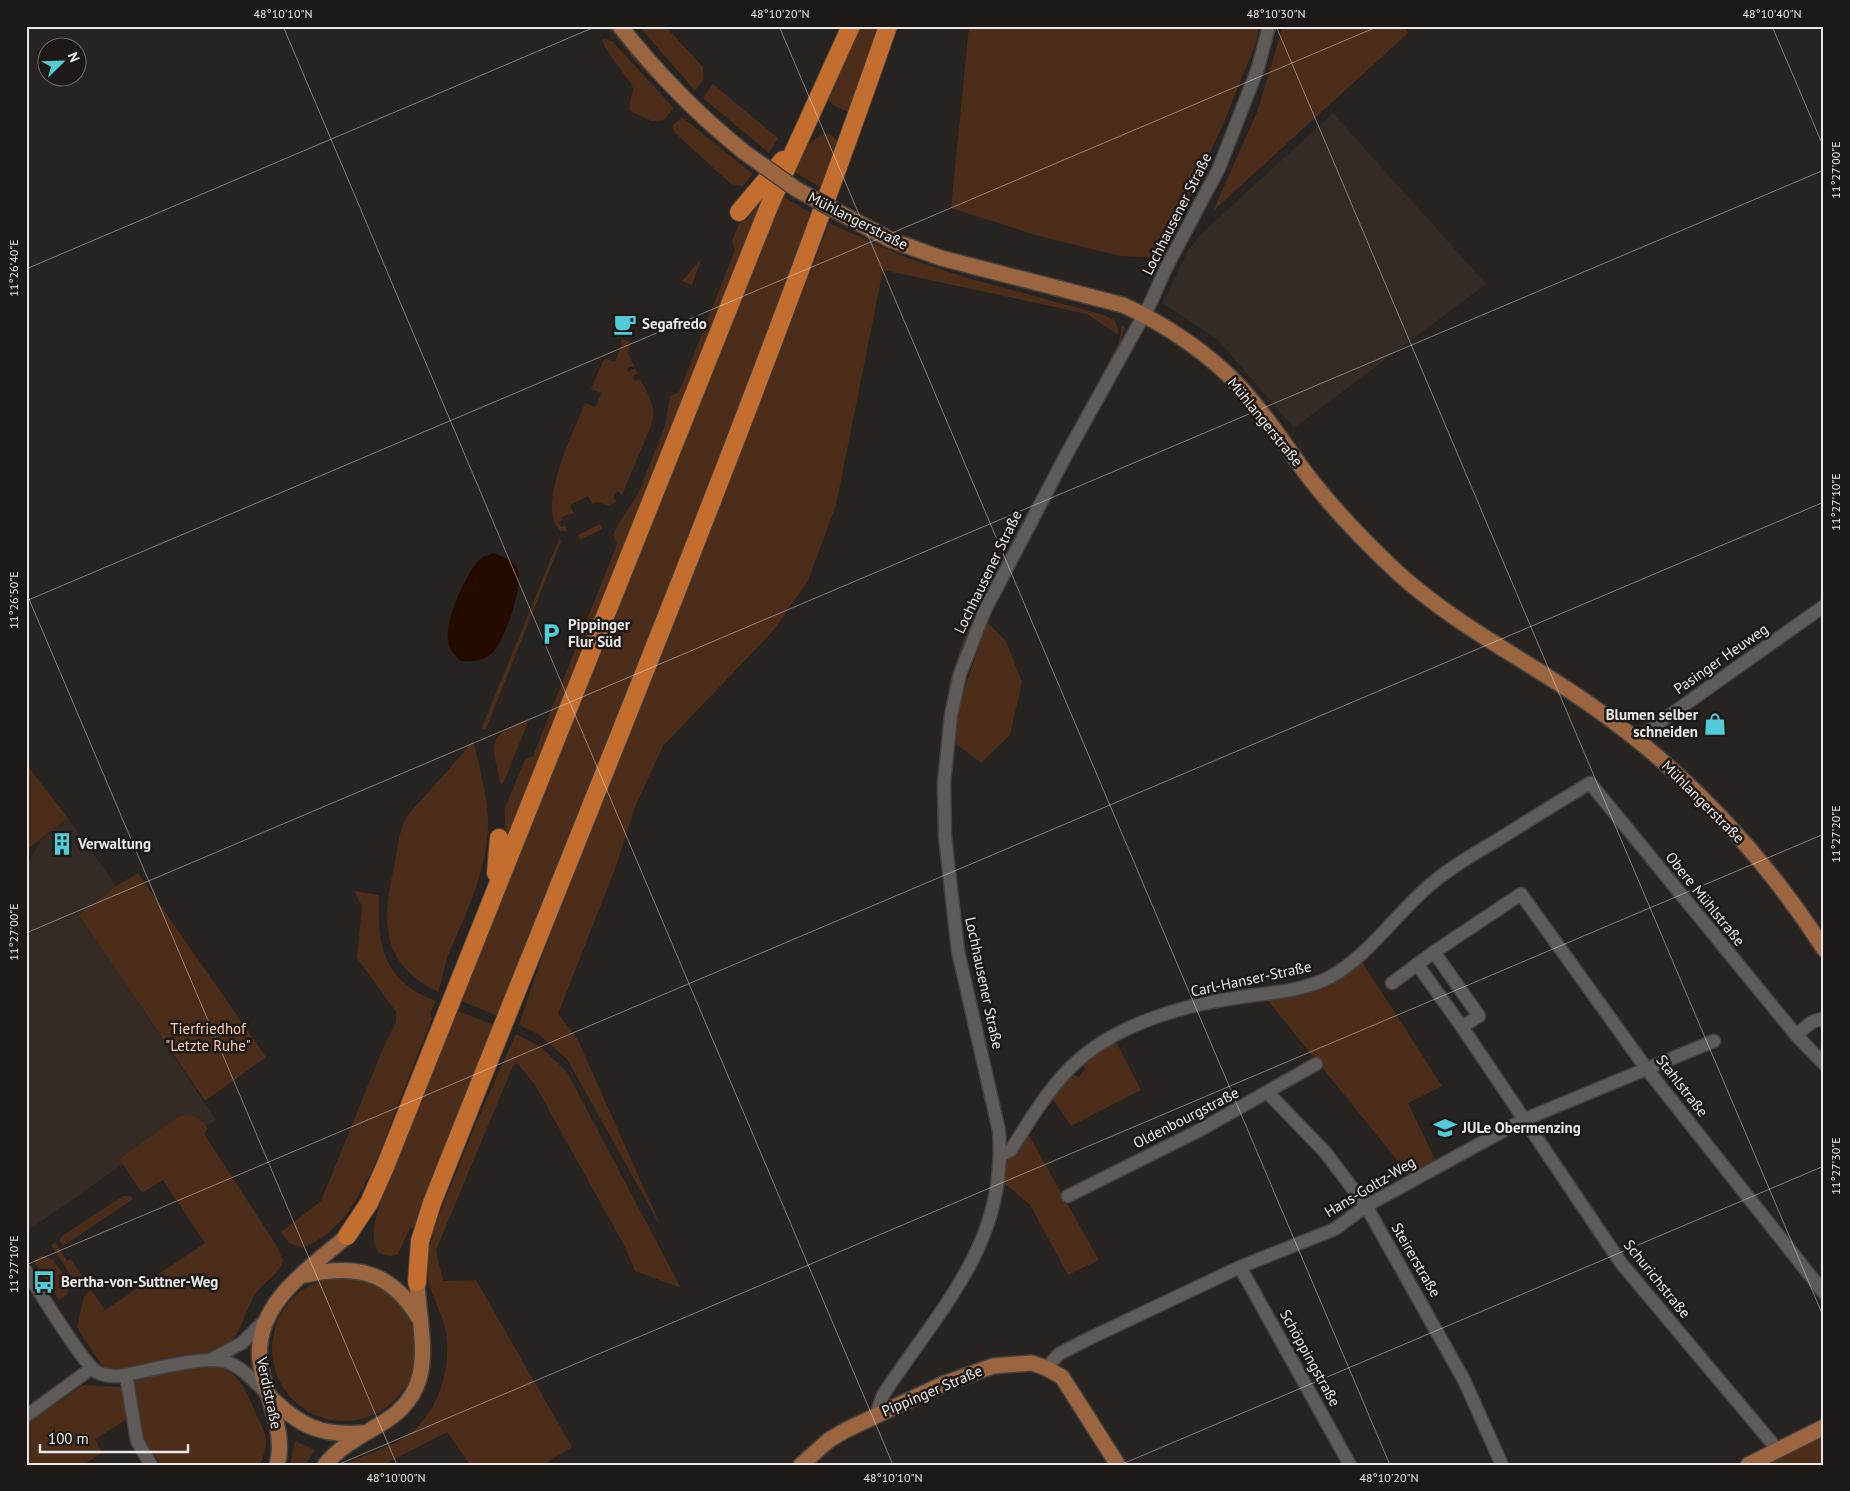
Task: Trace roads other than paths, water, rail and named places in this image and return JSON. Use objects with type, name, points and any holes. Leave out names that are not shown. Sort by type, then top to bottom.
[{"type":"highway","points":[[347,1236],[369,1203],[385,1168],[770,204],[851,26]]},
{"type":"highway","points":[[417,1282],[420,1241],[432,1203],[808,252],[888,26]]},
{"type":"highway","points":[[739,212],[798,142]]},
{"type":"highway","points":[[494,894],[499,838]]},
{"type":"main road","name":"Mühlangerstraße","points":[[620,26],[680,96],[706,122],[796,189],[891,240],[941,258],[1122,305],[1143,314],[1214,363],[1241,387],[1334,508],[1358,535],[1424,596],[1453,618],[1590,704],[1639,740],[1708,803],[1761,861],[1824,949]]},
{"type":"main road","name":"Verdistraße","points":[[277,1465],[279,1444],[277,1425],[262,1371],[259,1345],[266,1320],[275,1302],[347,1236]]},
{"type":"main road","points":[[303,1275],[338,1269],[356,1270],[372,1275],[388,1283],[401,1294],[421,1323]]},
{"type":"main road","points":[[325,1465],[347,1444],[386,1421],[403,1407],[416,1388],[423,1367],[424,1345],[417,1282]]},
{"type":"main road","name":"Pippinger Straße","points":[[801,1465],[829,1440],[876,1415],[943,1384],[993,1366],[1032,1363],[1046,1368],[1062,1378],[1118,1465]]},
{"type":"main road","points":[[269,1396],[303,1424],[323,1432],[345,1434],[367,1432]]},
{"type":"main road","points":[[1748,1465],[1824,1427]]},
{"type":"street","name":"Lochhausener Straße","points":[[876,1415],[884,1395],[950,1298],[979,1248],[996,1197],[1001,1155],[993,1102],[962,971],[953,917],[945,836],[944,783],[951,715],[960,674],[985,610],[1143,314],[1231,143],[1258,68],[1269,26]]},
{"type":"street","name":"Pasinger Heuweg","points":[[1639,740],[1649,730],[1824,606]]},
{"type":"street","name":"Carl-Hanser-Straße","points":[[1001,1155],[1011,1150],[1049,1094],[1068,1071],[1092,1050],[1122,1032],[1164,1016],[1217,1000],[1293,990],[1319,982],[1340,972],[1429,885],[1460,862],[1590,783]]},
{"type":"street","name":"Obere Mühlstraße","points":[[1590,783],[1796,1035],[1824,1064]]},
{"type":"street","name":"Stahlstraße","points":[[1434,952],[1522,894],[1646,1068],[1824,1293]]},
{"type":"street","points":[[1392,983],[1434,952],[1479,1016],[1462,1027]]},
{"type":"street","name":"Schurichstraße","points":[[1417,964],[1462,1027],[1621,1263],[1777,1449]]},
{"type":"street","points":[[1796,1035],[1812,1022],[1821,1019],[1824,1021]]},
{"type":"street","name":"Hans-Goltz-Weg","points":[[1046,1368],[1059,1354],[1240,1267],[1335,1229],[1366,1206],[1523,1120],[1714,1041]]},
{"type":"street","name":"Oldenbourgstraße","points":[[1068,1196],[1200,1130],[1316,1064]]},
{"type":"street","name":"Steirerstraße","points":[[1268,1093],[1325,1152],[1366,1206],[1464,1380],[1502,1465]]},
{"type":"street","name":"Schöppingstraße","points":[[1240,1267],[1350,1465]]},
{"type":"street","points":[[26,1271],[92,1368],[105,1376],[126,1375],[212,1359],[242,1343],[266,1320]]},
{"type":"street","points":[[212,1359],[229,1362],[240,1368],[269,1396]]},
{"type":"street","points":[[26,1416],[92,1368]]},
{"type":"street","points":[[126,1375],[137,1441],[151,1465]]},
{"type":"place","name":"Segafredo","points":[[625,324]]},
{"type":"place","name":"Pippinger Flur Süd","points":[[551,634]]},
{"type":"place","name":"Blumen selber schneiden","points":[[1715,724]]},
{"type":"place","name":"Verwaltung","points":[[62,844]]},
{"type":"place","name":"JULe Obermenzing","points":[[1445,1128]]},
{"type":"place","name":"Bertha-von-Suttner-Weg","points":[[44,1282]]},
{"type":"park label","name":"Tierfriedhof \"Letzte Ruhe\"","points":[[208,1038]]}]
